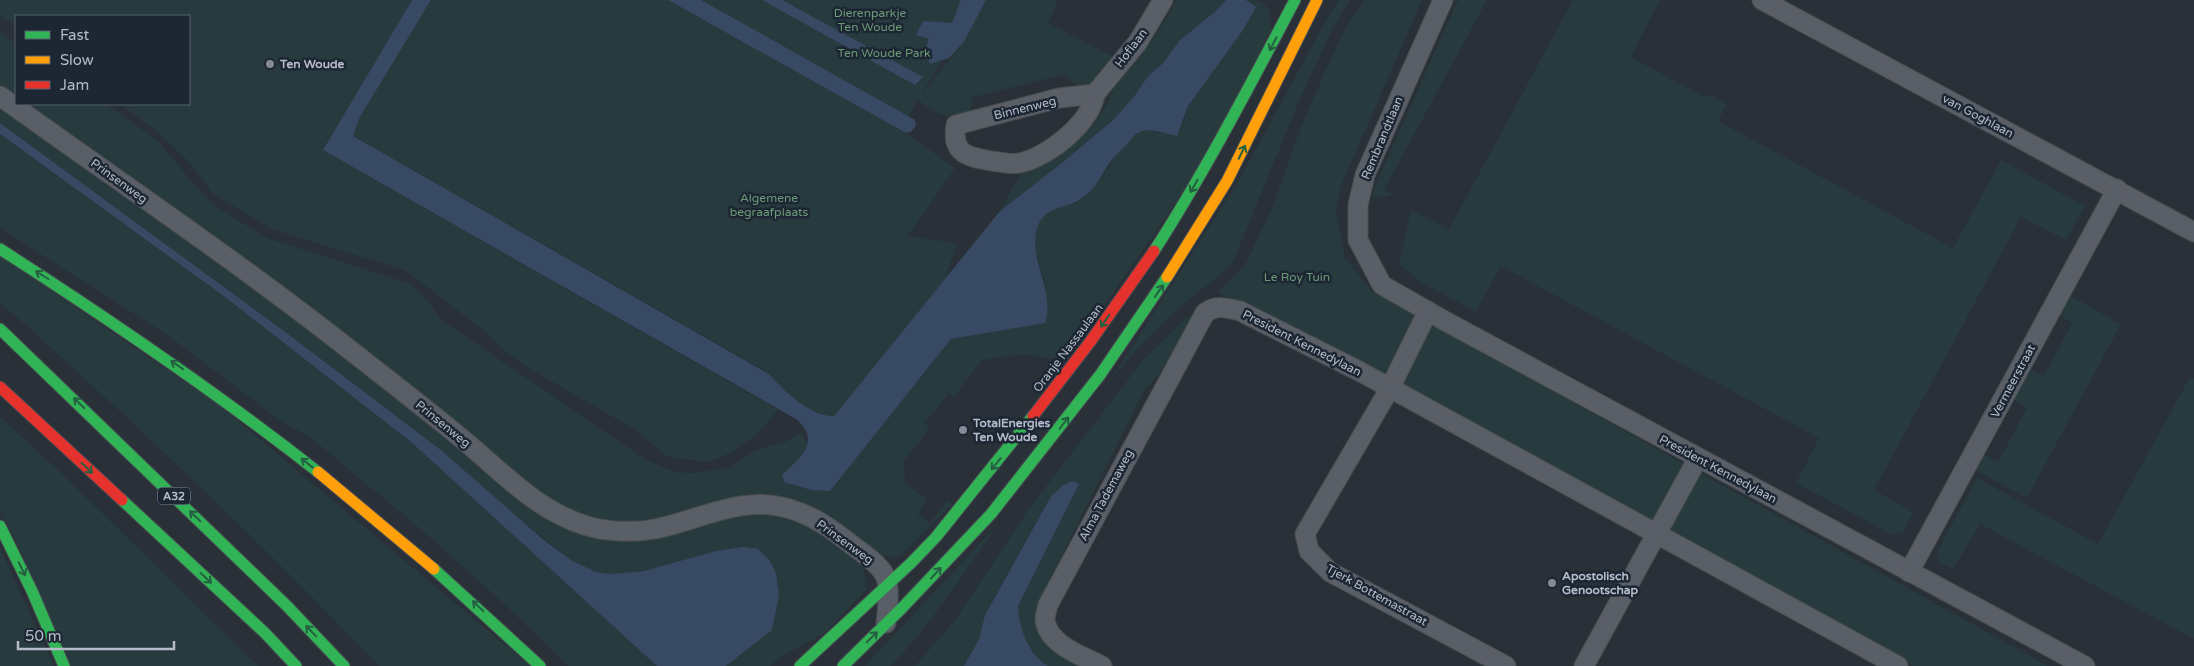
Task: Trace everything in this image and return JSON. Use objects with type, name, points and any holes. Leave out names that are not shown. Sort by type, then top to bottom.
[{"type":"main road","points":[[843,666],[902,608],[990,514],[1049,442],[1100,375],[1163,284],[1228,181],[1317,0]]},
{"type":"main road","name":"Oranje Nassaulaan","points":[[800,666],[920,554],[970,497],[1107,319],[1185,202],[1233,118],[1289,3]]},
{"type":"main road","points":[[0,248],[80,299],[171,361],[257,424],[402,539],[456,586],[540,666]]},
{"type":"main road","name":"A32","points":[[0,329],[287,606],[344,666]]},
{"type":"main road","points":[[0,387],[265,633],[296,666]]},
{"type":"main road","points":[[0,526],[32,591],[64,666]]},
{"type":"main road","points":[[858,666],[891,632],[902,608]]},
{"type":"street","name":"Hoflaan","points":[[956,125],[954,135],[959,148],[969,157],[1018,163],[1034,158],[1073,130],[1089,112],[1095,94],[1138,42],[1163,0]]},
{"type":"street","name":"Rembrandtlaan","points":[[1428,311],[1382,285],[1358,240],[1358,205],[1364,175],[1443,0]]},
{"type":"street","name":"van Goghlaan","points":[[1762,0],[2194,232]]},
{"type":"street","points":[[1289,3],[1302,29]]},
{"type":"street","name":"Binnenweg","points":[[956,125],[1059,98],[1095,94]]},
{"type":"street","name":"Prinsenweg","points":[[0,96],[319,325],[428,410],[548,510],[585,526],[607,530],[636,531],[671,525],[726,508],[750,505],[789,508],[830,527],[874,562],[889,582]]},
{"type":"street","name":"Vermeerstraat","points":[[1909,572],[2117,189]]},
{"type":"street","name":"President Kennedylaan","points":[[1212,308],[1222,306],[1240,312],[1390,388],[1898,666]]},
{"type":"street","name":"Alma Tademaweg","points":[[1102,666],[1059,643],[1051,634],[1045,620],[1048,605],[1200,322],[1212,308]]},
{"type":"street","points":[[1390,388],[1428,311]]},
{"type":"street","name":"President Kennedylaan","points":[[1428,311],[2085,666]]},
{"type":"street","name":"Tjerk Bottemastraat","points":[[1390,388],[1306,534],[1309,551],[1330,572],[1506,666]]},
{"type":"street","points":[[1584,666],[1698,458]]},
{"type":"street","points":[[886,623],[889,582]]},
{"type":"green space","points":[[0,0],[412,0],[324,150],[778,410],[756,435],[733,452],[708,462],[668,457],[634,429],[530,369],[503,350],[487,333],[405,270],[274,230],[213,194],[190,163],[158,132],[121,105],[190,105],[190,15],[15,15],[15,24],[0,16]]},
{"type":"green space","name":"Algemene begraafplaats","points":[[431,0],[668,0],[906,133],[955,168],[908,236],[957,243],[945,279],[834,416],[816,412],[790,395],[769,373],[353,136],[360,117]]},
{"type":"green space","name":"Ten Woude Park","points":[[683,0],[977,0],[921,95],[964,42],[986,0],[1054,0],[1058,2],[1048,23],[1116,58],[1092,85],[1078,87],[1065,74],[973,97],[969,112],[954,115],[936,112],[918,100],[904,123]]},
{"type":"green space","points":[[1176,0],[1226,0],[1217,10],[1180,40],[1163,63],[1148,76],[1133,98],[1112,121],[1000,211],[1025,168],[1076,139],[1092,127],[1109,101],[1113,89],[1142,54],[1164,23]]},
{"type":"green space","points":[[1246,0],[1259,2],[1267,7],[1271,30],[1201,166],[1070,355],[1051,359],[1022,354],[982,360],[954,397],[949,393],[924,424],[930,428],[904,461],[905,482],[927,500],[918,514],[930,523],[947,501],[953,504],[900,556],[882,555],[866,546],[740,498],[713,502],[657,520],[637,523],[616,523],[564,510],[538,493],[323,320],[140,183],[29,105],[107,105],[159,142],[197,188],[215,206],[267,238],[412,284],[431,305],[439,318],[646,460],[675,472],[692,473],[729,468],[756,450],[785,442],[802,432],[808,447],[782,475],[784,482],[811,490],[830,491],[951,339],[1045,323],[1047,292],[1035,247],[1039,222],[1050,211],[1072,204],[1086,196],[1121,149],[1136,134],[1144,130],[1159,133],[1184,121],[1188,106],[1256,7]]},
{"type":"green space","points":[[1339,0],[1350,0],[1332,30],[1300,99],[1233,262],[1168,318],[1142,344],[1110,381],[1238,182]]},
{"type":"green space","name":"Le Roy Tuin","points":[[1364,0],[1422,0],[1341,186],[1336,210],[1345,258],[1371,290],[2048,666],[1913,666],[1832,618],[1755,580],[1217,292],[1245,265],[1272,208],[1301,127],[1326,69],[1346,27]]},
{"type":"green space","points":[[1458,0],[1487,0],[1384,190],[1395,195],[1372,198],[1377,182]]},
{"type":"green space","points":[[1573,0],[1660,0],[1631,57],[1706,98],[1709,94],[1727,104],[1718,121],[1953,248],[2001,160],[2085,206],[2066,240],[2021,217],[1874,490],[1913,512],[1903,532],[1893,535],[1796,483],[1819,438],[1501,266],[1476,311],[1423,284],[1399,264],[1411,210],[1449,229]]},
{"type":"green space","points":[[0,32],[15,42],[15,94],[0,84]]},
{"type":"green space","points":[[0,105],[318,335],[572,528],[731,514],[776,513],[815,527],[861,563],[865,574],[866,590],[825,633],[782,656],[770,666],[726,666],[772,630],[679,562],[637,572],[605,574],[596,572],[571,560],[288,334],[0,123]]},
{"type":"green space","points":[[0,134],[225,297],[411,442],[657,666],[568,666],[498,598],[417,526],[310,437],[282,422],[166,334],[0,228]]},
{"type":"green space","points":[[0,256],[219,405],[530,666],[379,666],[193,480],[0,302]]},
{"type":"green space","points":[[2067,294],[2121,324],[2027,498],[1973,469],[1984,454],[1998,462],[2027,408],[2012,399],[2029,369],[2044,376],[2072,323],[2059,315]]},
{"type":"green space","points":[[1202,310],[1187,329],[1161,371],[1146,387],[1040,599],[1036,611],[1038,626],[1089,666],[1048,666],[1030,648],[1020,623],[1018,606],[1062,486],[1051,496],[985,615],[979,639],[964,666],[915,666],[956,619],[1028,510],[1143,360],[1186,318]]},
{"type":"green space","points":[[2190,377],[2194,379],[2194,639],[1980,524],[1953,569],[1938,562],[1937,552],[1977,478],[2098,544]]},
{"type":"green space","points":[[0,417],[55,467],[258,666],[71,666],[15,539],[0,512]]},
{"type":"green space","points":[[998,524],[934,615],[906,650],[891,666],[865,666]]},
{"type":"green space","points":[[0,548],[54,666],[0,666]]},
{"type":"water","points":[[412,0],[431,0],[360,117],[353,136],[769,374],[790,395],[807,407],[825,415],[834,416],[1000,211],[1112,121],[1133,98],[1148,76],[1163,63],[1180,40],[1217,10],[1226,0],[1246,0],[1256,7],[1243,30],[1188,106],[1177,136],[1153,131],[1138,133],[1110,162],[1089,193],[1078,201],[1049,212],[1039,223],[1035,245],[1047,300],[1045,323],[951,339],[830,491],[811,490],[784,482],[782,475],[801,456],[808,442],[804,427],[796,419],[323,150]]},
{"type":"water","points":[[668,0],[701,0],[915,120],[916,125],[911,132],[906,133]]},
{"type":"water","points":[[762,0],[782,0],[923,77],[915,85]]},
{"type":"water","points":[[961,0],[986,0],[964,42],[949,58],[930,64],[925,50],[929,39],[916,35],[923,21],[952,23]]},
{"type":"water","points":[[0,123],[288,334],[442,451],[545,541],[571,560],[596,572],[610,574],[644,571],[716,551],[743,547],[758,549],[770,561],[776,573],[779,595],[772,630],[726,666],[657,666],[411,442],[225,297],[0,134]]},
{"type":"water","points":[[1073,481],[1079,484],[1018,606],[1020,623],[1030,648],[1048,666],[964,666],[979,639],[985,615],[1051,496],[1062,486]]},
{"type":"traffic: fast","points":[[1154,251],[1210,158],[1295,0]]},
{"type":"traffic: fast","points":[[0,249],[162,357],[241,413],[318,472]]},
{"type":"traffic: fast","points":[[843,666],[902,608],[991,514],[1100,375],[1167,277]]},
{"type":"traffic: fast","points":[[0,329],[287,606],[344,666]]},
{"type":"traffic: fast","points":[[800,666],[911,563],[936,537],[1033,416]]},
{"type":"traffic: fast","points":[[122,500],[265,633],[296,666]]},
{"type":"traffic: fast","points":[[0,526],[32,591],[64,666]]},
{"type":"traffic: fast","points":[[434,569],[540,666]]},
{"type":"traffic: slow","points":[[1167,277],[1227,181],[1317,0]]},
{"type":"traffic: slow","points":[[318,472],[434,569]]},
{"type":"traffic: jam","points":[[1033,416],[1090,342],[1154,251]]},
{"type":"traffic: jam","points":[[0,387],[122,500]]},
{"type":"place","name":"Ten Woude","points":[[270,64]]},
{"type":"place","name":"TotalEnergies Ten Woude","points":[[963,430]]},
{"type":"place","name":"Apostolisch Genootschap","points":[[1552,583]]},
{"type":"park label","name":"Dierenparkje Ten Woude","points":[[870,20]]}]
